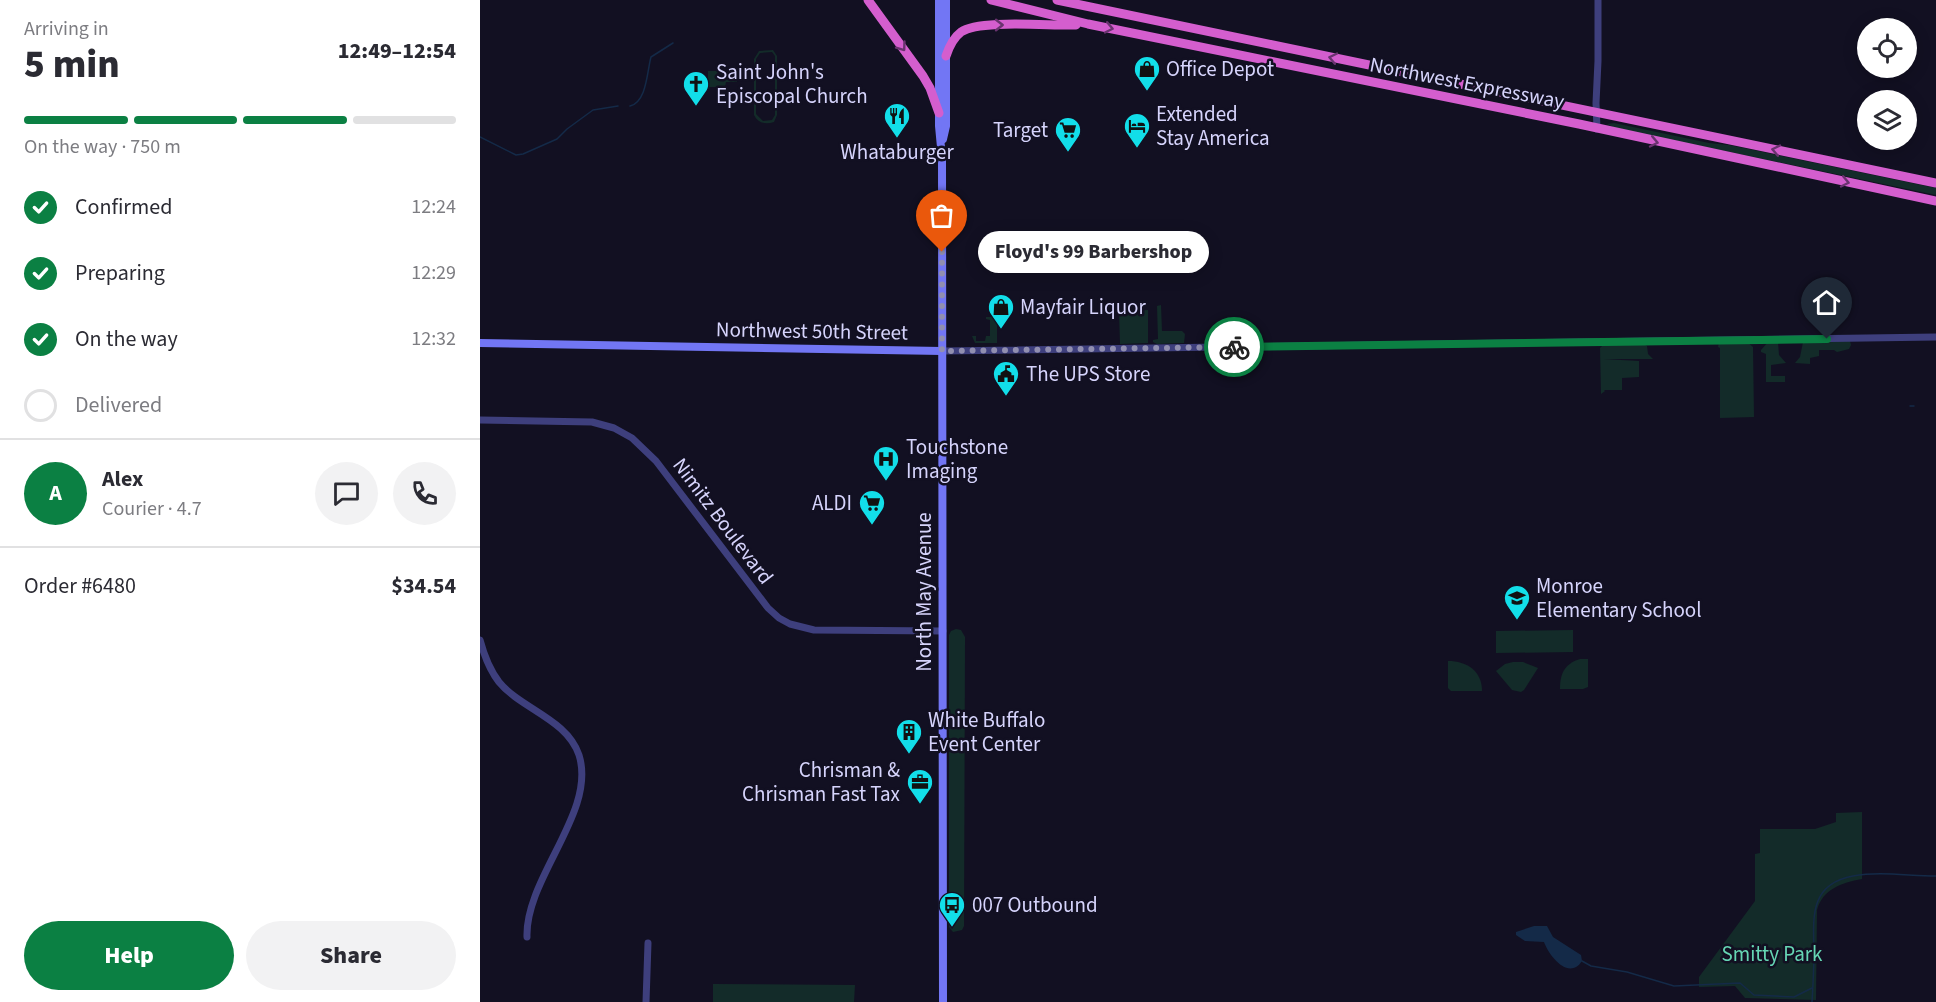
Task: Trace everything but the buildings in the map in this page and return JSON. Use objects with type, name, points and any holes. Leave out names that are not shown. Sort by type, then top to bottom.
[{"type":"highway","points":[[868,0],[923,76],[939,113]]},
{"type":"highway","name":"Northwest Expressway","points":[[991,0],[1088,24],[1936,201]]},
{"type":"highway","name":"Northwest Expressway","points":[[1057,0],[1936,183]]},
{"type":"highway","points":[[946,56],[955,38],[970,28],[1088,24]]},
{"type":"highway","points":[[1416,92],[1432,86],[1437,79]]},
{"type":"main road","name":"North May Avenue","points":[[943,4],[939,113],[942,145],[943,1002]]},
{"type":"main road","name":"North May Avenue","points":[[942,145],[946,126],[943,4]]},
{"type":"main road","name":"Northwest 50th Street","points":[[480,343],[942,351]]},
{"type":"street","points":[[1597,129],[1598,0]]},
{"type":"street","name":"Northwest 50th Street","points":[[942,351],[1936,337]]},
{"type":"street","name":"Nimitz Boulevard","points":[[480,420],[592,422],[614,428],[632,438],[653,456],[768,608],[790,624],[822,631],[943,631]]},
{"type":"street","points":[[480,640],[489,666],[499,682],[568,736],[576,749],[581,766],[581,792],[529,913],[526,937]]},
{"type":"street","points":[[646,1002],[648,943]]},
{"type":"green space","points":[[773,50],[777,56],[777,115],[771,123],[760,122],[754,115],[754,59],[759,51]],"holes":[[[772,52],[775,56],[775,115],[772,120],[763,121],[756,114],[756,59],[760,53]]]},
{"type":"green space","points":[[708,71],[737,71],[737,82],[726,82],[725,87],[708,87]]},
{"type":"green space","points":[[1614,123],[1936,188],[1936,195],[1615,128],[1607,124]]},
{"type":"green space","points":[[1161,305],[1162,331],[1182,331],[1185,334],[1184,343],[1157,344],[1153,342],[1158,339],[1157,306]]},
{"type":"green space","points":[[1148,310],[1148,343],[1120,344],[1119,311]]},
{"type":"green space","points":[[986,317],[1006,317],[1006,322],[997,324],[997,343],[975,343],[972,336],[976,336],[976,341],[985,341],[986,336],[990,336],[990,320]]},
{"type":"green space","points":[[1850,341],[1849,349],[1837,352],[1819,350],[1819,356],[1810,358],[1810,364],[1795,363],[1800,357],[1803,342]]},
{"type":"green space","points":[[1719,342],[1747,342],[1753,347],[1754,417],[1720,418]]},
{"type":"green space","points":[[1768,342],[1778,342],[1779,355],[1786,363],[1771,365],[1771,376],[1785,376],[1785,382],[1766,382],[1766,354],[1761,350]]},
{"type":"green space","points":[[1644,344],[1653,359],[1604,359],[1639,361],[1639,377],[1622,378],[1622,390],[1604,390],[1601,394],[1600,348],[1603,345]]},
{"type":"green space","points":[[956,629],[961,630],[965,637],[964,926],[962,930],[953,932],[949,927],[949,635]]},
{"type":"green space","points":[[1573,630],[1573,652],[1496,653],[1496,631]]},
{"type":"green space","points":[[1580,659],[1588,659],[1588,687],[1560,689],[1564,670]]},
{"type":"green space","points":[[1448,661],[1455,661],[1472,668],[1479,678],[1482,691],[1451,691],[1448,688]]},
{"type":"green space","points":[[1523,662],[1538,668],[1521,692],[1512,690],[1496,671],[1505,664]]},
{"type":"green space","name":"Smitty Park","points":[[1862,812],[1862,879],[1828,892],[1817,910],[1816,1000],[1745,998],[1735,986],[1699,987],[1699,977],[1755,901],[1755,854],[1760,853],[1760,829],[1815,829],[1836,822],[1836,813]]},
{"type":"green space","points":[[713,984],[855,985],[854,1002],[713,1002]]},
{"type":"water","points":[[1534,926],[1547,926],[1553,937],[1581,955],[1582,961],[1577,966],[1566,967],[1550,954],[1544,942],[1525,941],[1516,935],[1516,932]]},
{"type":"waterway","points":[[630,106],[640,99],[651,57],[673,43]]},
{"type":"waterway","points":[[480,137],[516,155],[523,154],[557,139],[593,110],[618,106]]},
{"type":"waterway","points":[[1812,1002],[1815,914],[1817,903],[1829,886],[1839,880],[1863,875],[1936,876]]},
{"type":"waterway","points":[[1582,961],[1591,966],[1627,972],[1674,986],[1740,983],[1754,995],[1794,997],[1812,988]]},
{"type":"way so far","points":[[942,252],[942,351],[1234,347]]},
{"type":"place","name":"Office Depot","points":[[1147,92]]},
{"type":"place","name":"Saint John's Episcopal Church","points":[[696,107]]},
{"type":"place","name":"Whataburger","points":[[897,139]]},
{"type":"place","name":"Extended Stay America","points":[[1137,149]]},
{"type":"place","name":"Target","points":[[1068,153]]},
{"type":"place","name":"Floyd's 99 Barbershop","points":[[942,252]]},
{"type":"place","name":"Mayfair Liquor","points":[[1001,330]]},
{"type":"place","name":"The UPS Store","points":[[1006,397]]},
{"type":"place","name":"Touchstone Imaging","points":[[886,482]]},
{"type":"place","name":"ALDI","points":[[872,526]]},
{"type":"place","name":"Monroe Elementary School","points":[[1517,621]]},
{"type":"place","name":"White Buffalo Event Center","points":[[909,755]]},
{"type":"place","name":"Chrisman & Chrisman Fast Tax","points":[[920,805]]},
{"type":"place","name":"007 Outbound","points":[[952,928]]},
{"type":"route","points":[[1234,347],[1827,339]]}]
